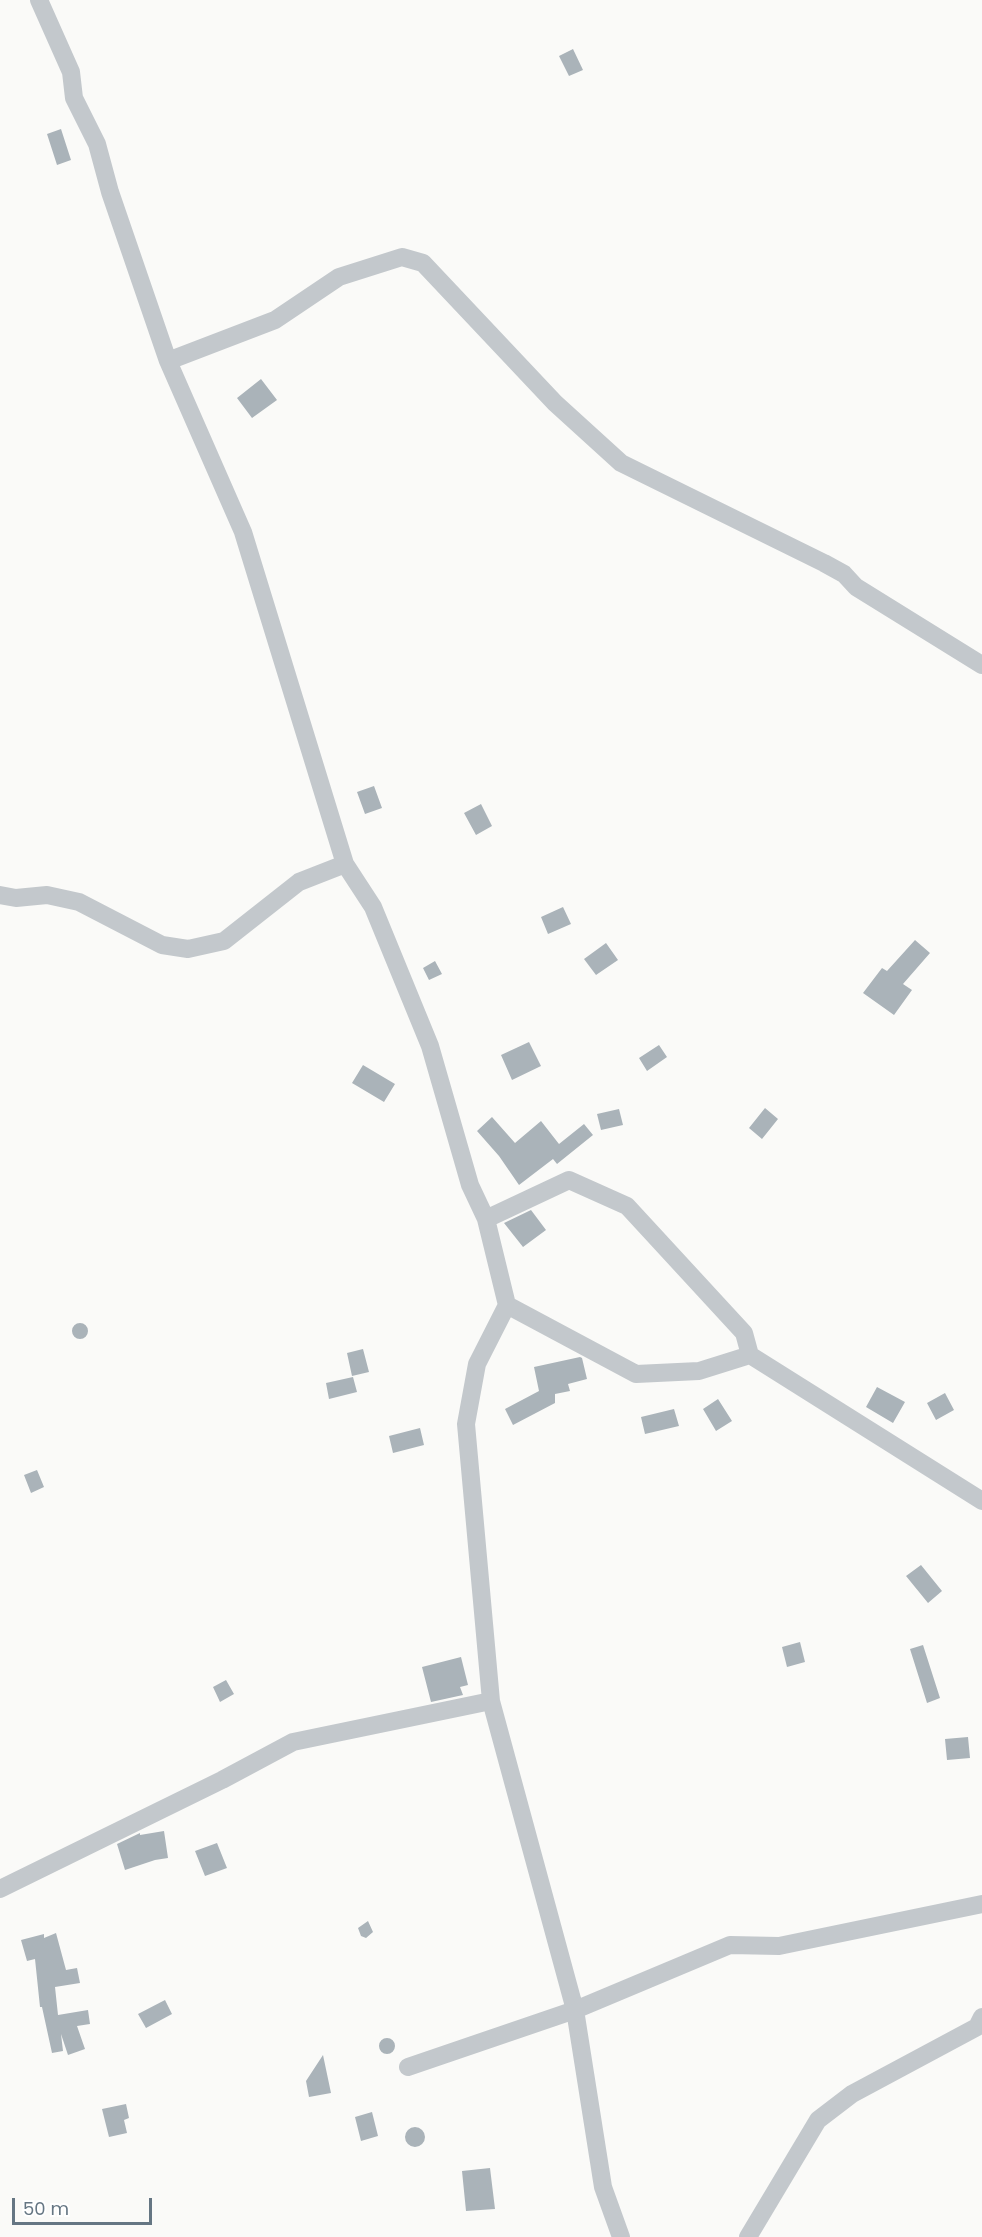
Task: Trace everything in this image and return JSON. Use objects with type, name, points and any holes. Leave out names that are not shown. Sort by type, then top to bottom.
[{"type":"street","points":[[39,0],[71,72],[74,98],[97,144],[110,192],[168,361],[243,532],[345,864],[373,907],[430,1046],[470,1185],[486,1219],[507,1305],[477,1364],[466,1424],[491,1701],[575,2010],[603,2187],[621,2237]]},
{"type":"street","points":[[168,361],[275,320],[339,278],[402,257],[423,263],[555,403],[621,463],[825,563],[844,574],[856,587],[982,665]]},
{"type":"street","points":[[0,895],[16,898],[47,895],[79,902],[162,945],[188,949],[224,941],[299,882],[345,864]]},
{"type":"street","points":[[486,1219],[569,1180],[627,1206],[744,1333],[750,1355],[982,1501]]},
{"type":"street","points":[[507,1305],[636,1374],[699,1371],[750,1355]]},
{"type":"street","points":[[0,1890],[222,1780],[292,1742],[491,1701]]},
{"type":"street","points":[[408,2067],[575,2010],[730,1945],[779,1946],[982,1904]]},
{"type":"street","points":[[748,2237],[818,2120],[852,2094],[977,2027],[982,2017]]},
{"type":"building","points":[[573,49],[583,70],[569,76],[559,56]]},
{"type":"building","points":[[61,129],[71,160],[57,165],[47,134]]},
{"type":"building","points":[[261,379],[277,400],[252,418],[237,398]]},
{"type":"building","points":[[374,786],[382,808],[365,814],[357,792]]},
{"type":"building","points":[[481,804],[492,826],[476,835],[464,813]]},
{"type":"building","points":[[563,907],[571,924],[548,934],[541,917]]},
{"type":"building","points":[[915,940],[930,953],[903,984],[912,990],[894,1015],[863,993],[882,968],[887,971]]},
{"type":"building","points":[[606,943],[618,960],[596,975],[584,959]]},
{"type":"building","points":[[435,961],[442,974],[429,980],[423,968]]},
{"type":"building","points":[[529,1042],[541,1066],[512,1080],[501,1055]]},
{"type":"building","points":[[659,1045],[667,1057],[647,1071],[639,1058]]},
{"type":"building","points":[[363,1065],[395,1084],[384,1102],[352,1083]]},
{"type":"building","points":[[765,1108],[778,1119],[762,1139],[749,1128]]},
{"type":"building","points":[[619,1109],[623,1125],[601,1130],[597,1114]]},
{"type":"building","points":[[492,1117],[515,1143],[541,1121],[559,1144],[584,1124],[593,1135],[557,1164],[553,1159],[519,1185],[499,1156],[477,1131]]},
{"type":"building","points":[[531,1210],[546,1230],[523,1247],[504,1223]]},
{"type":"building","points":[[80,1323],[88,1331],[80,1339],[72,1331]]},
{"type":"building","points":[[363,1349],[369,1372],[352,1376],[347,1353]]},
{"type":"building","points":[[580,1357],[587,1379],[568,1384],[570,1391],[555,1394],[555,1403],[513,1425],[505,1409],[539,1391],[534,1367]]},
{"type":"building","points":[[353,1377],[357,1392],[329,1399],[326,1383]]},
{"type":"building","points":[[877,1387],[905,1402],[893,1423],[866,1407]]},
{"type":"building","points":[[945,1393],[954,1410],[936,1420],[927,1403]]},
{"type":"building","points":[[718,1399],[732,1421],[716,1431],[703,1409]]},
{"type":"building","points":[[674,1409],[679,1426],[645,1434],[641,1417]]},
{"type":"building","points":[[420,1428],[424,1445],[393,1453],[389,1436]]},
{"type":"building","points":[[37,1470],[44,1487],[31,1493],[24,1475]]},
{"type":"building","points":[[921,1565],[942,1591],[928,1603],[906,1576]]},
{"type":"building","points":[[800,1642],[805,1662],[787,1667],[782,1647]]},
{"type":"building","points":[[923,1645],[940,1698],[927,1703],[910,1649]]},
{"type":"building","points":[[461,1657],[468,1685],[460,1687],[463,1695],[431,1702],[422,1667]]},
{"type":"building","points":[[226,1680],[234,1694],[220,1702],[213,1687]]},
{"type":"building","points":[[968,1737],[970,1758],[947,1760],[945,1739]]},
{"type":"building","points":[[164,1831],[168,1858],[125,1870],[117,1844],[140,1833],[140,1835]]},
{"type":"building","points":[[217,1843],[227,1868],[205,1876],[195,1851]]},
{"type":"building","points":[[368,1921],[373,1932],[366,1938],[361,1936],[358,1928]]},
{"type":"building","points":[[56,1933],[66,1970],[77,1968],[80,1983],[55,1987],[58,2015],[88,2010],[90,2024],[77,2026],[85,2049],[68,2055],[61,2034],[63,2051],[52,2053],[42,2007],[40,2007],[35,1959],[27,1961],[21,1940],[44,1934],[44,1938]]},
{"type":"building","points":[[165,2000],[172,2014],[146,2028],[138,2014]]},
{"type":"building","points":[[387,2038],[395,2046],[387,2054],[379,2046]]},
{"type":"building","points":[[323,2055],[331,2093],[309,2097],[306,2081]]},
{"type":"building","points":[[126,2104],[129,2118],[124,2120],[127,2133],[109,2137],[102,2109]]},
{"type":"building","points":[[372,2112],[378,2136],[361,2141],[355,2117]]},
{"type":"building","points":[[415,2127],[422,2130],[425,2137],[422,2144],[415,2147],[408,2144],[405,2137],[408,2130]]},
{"type":"building","points":[[490,2168],[495,2209],[466,2211],[462,2171]]}]
